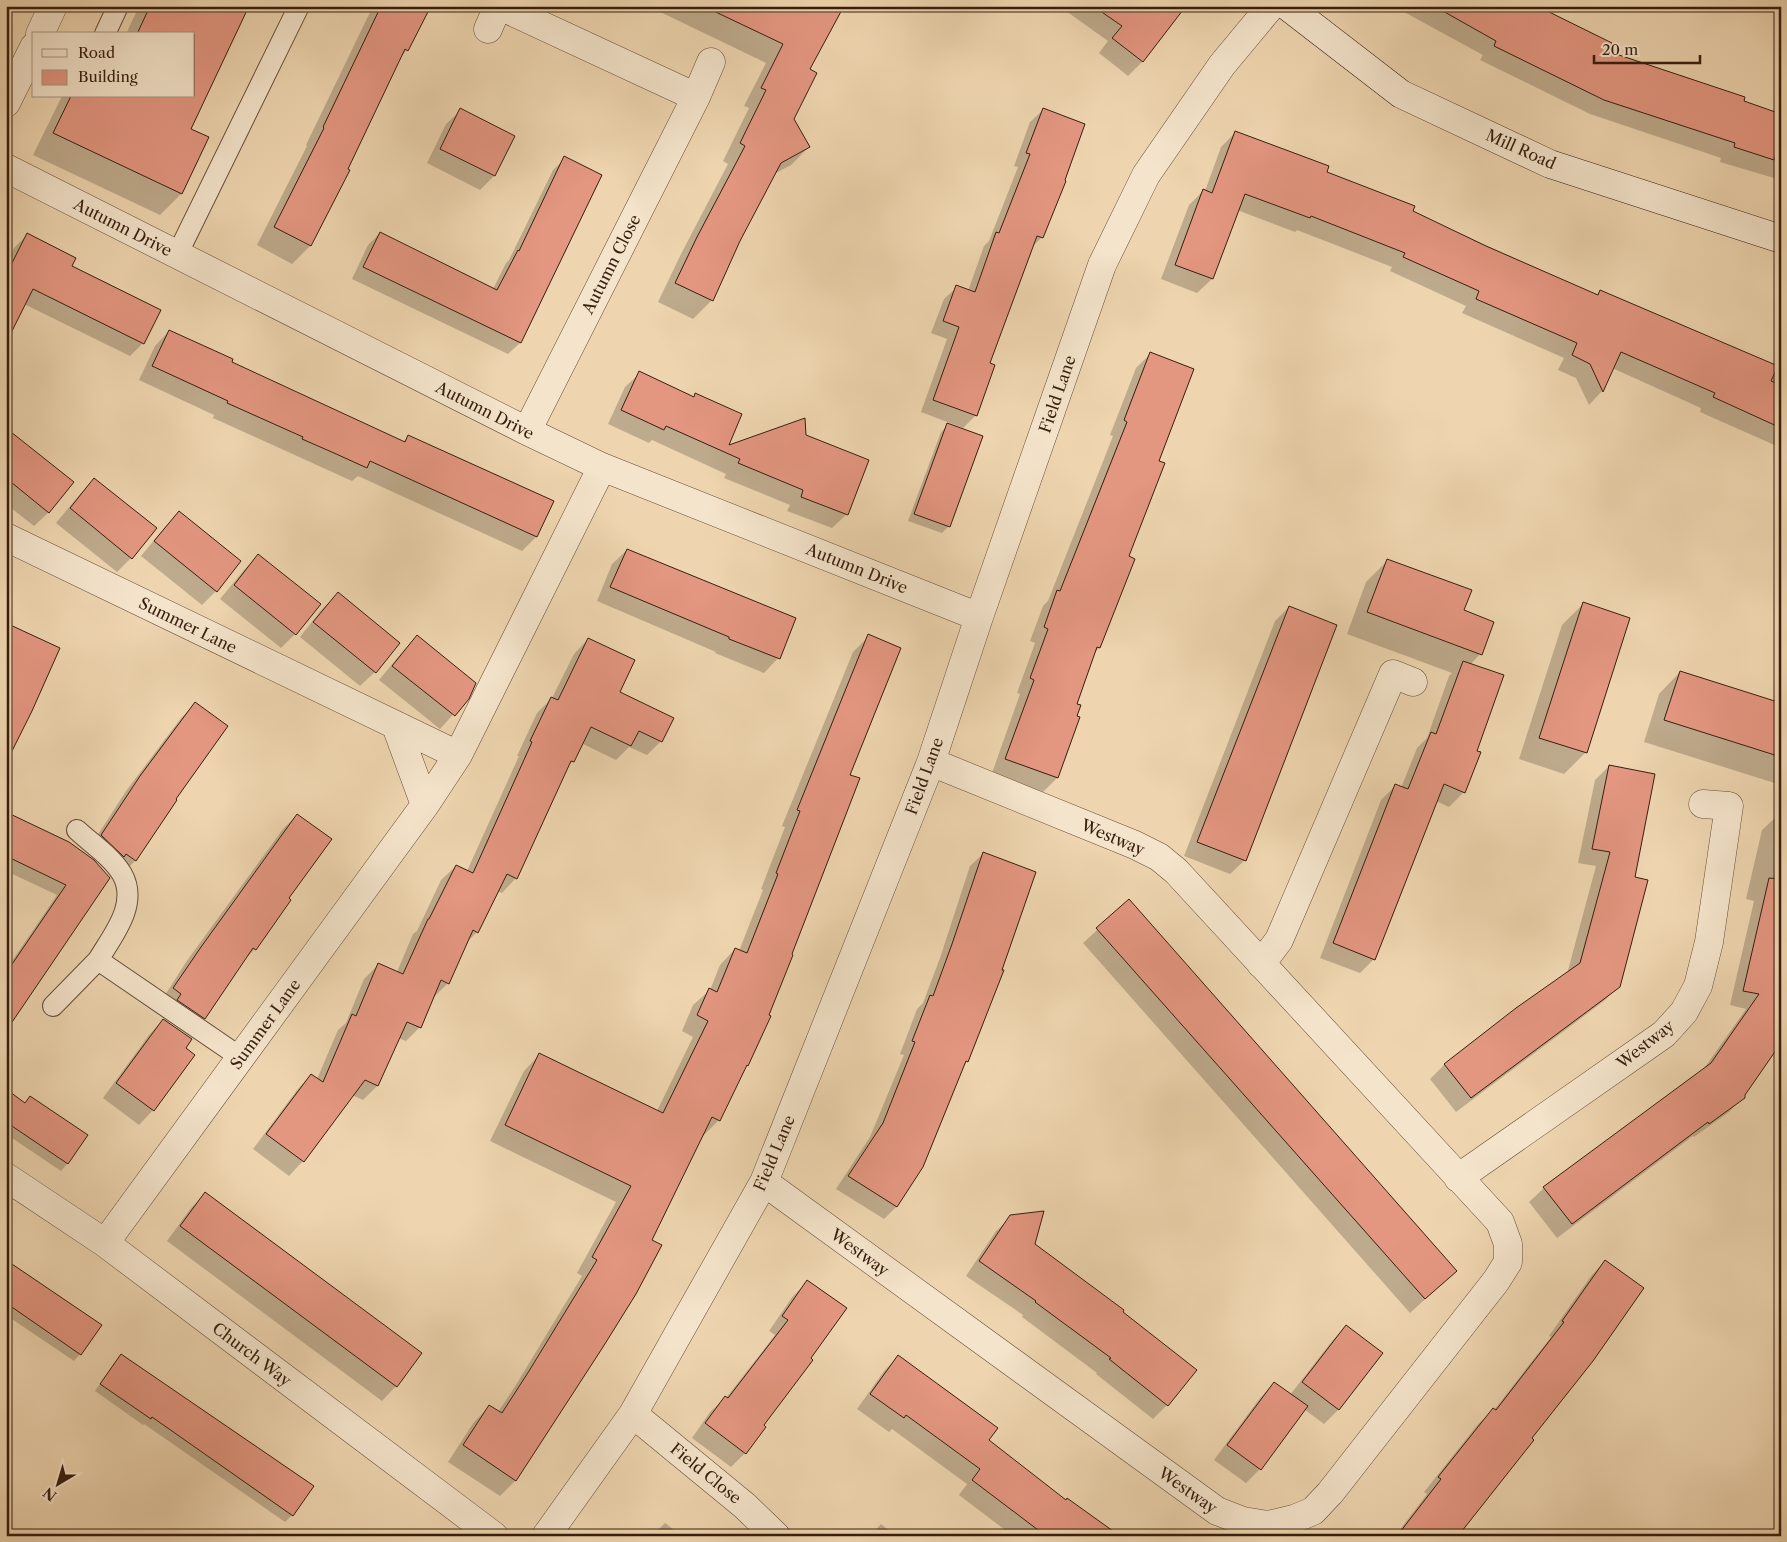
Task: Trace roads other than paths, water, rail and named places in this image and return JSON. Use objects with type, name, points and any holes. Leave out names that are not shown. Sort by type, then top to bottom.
[{"type":"street","points":[[41,32],[54,6]]},
{"type":"street","name":"Field Lane","points":[[546,1536],[633,1414],[764,1182],[931,762],[979,617],[1102,265],[1146,175],[1222,65],[1271,6]]},
{"type":"street","name":"Mill Road","points":[[1287,6],[1402,94],[1532,156],[1550,164],[1781,239]]},
{"type":"street","points":[[495,14],[696,97]]},
{"type":"street","points":[[6,103],[32,51]]},
{"type":"street","name":"Autumn Close","points":[[527,431],[696,97],[711,62]]},
{"type":"street","name":"Autumn Drive","points":[[6,168],[602,467],[979,617]]},
{"type":"street","name":"Summer Lane","points":[[104,1243],[425,805],[458,755],[602,467]]},
{"type":"street","name":"Summer Lane","points":[[6,537],[458,755]]},
{"type":"street","points":[[1261,964],[1279,940],[1393,674],[1413,682]]},
{"type":"street","points":[[396,726],[425,805]]},
{"type":"street","name":"Westway","points":[[764,1182],[1217,1511],[1243,1521],[1268,1525],[1294,1519],[1312,1511],[1330,1493],[1496,1281],[1508,1262],[1508,1244],[1500,1222],[1176,871],[1159,857],[1135,845],[931,762]]},
{"type":"street","name":"Westway","points":[[1458,1178],[1664,1034],[1684,1012],[1698,986],[1709,942],[1729,806],[1703,804]]},
{"type":"street","name":"Church Way","points":[[6,1177],[104,1243],[494,1536]]},
{"type":"street","name":"Field Close","points":[[633,1414],[745,1506],[776,1536]]},
{"type":"lane","points":[[106,32],[118,6]]},
{"type":"lane","points":[[177,255],[299,6]]},
{"type":"lane","points":[[54,1006],[98,960],[119,925],[128,904],[126,886],[122,875],[113,863],[78,830]]},
{"type":"lane","points":[[98,960],[240,1058]]}]
